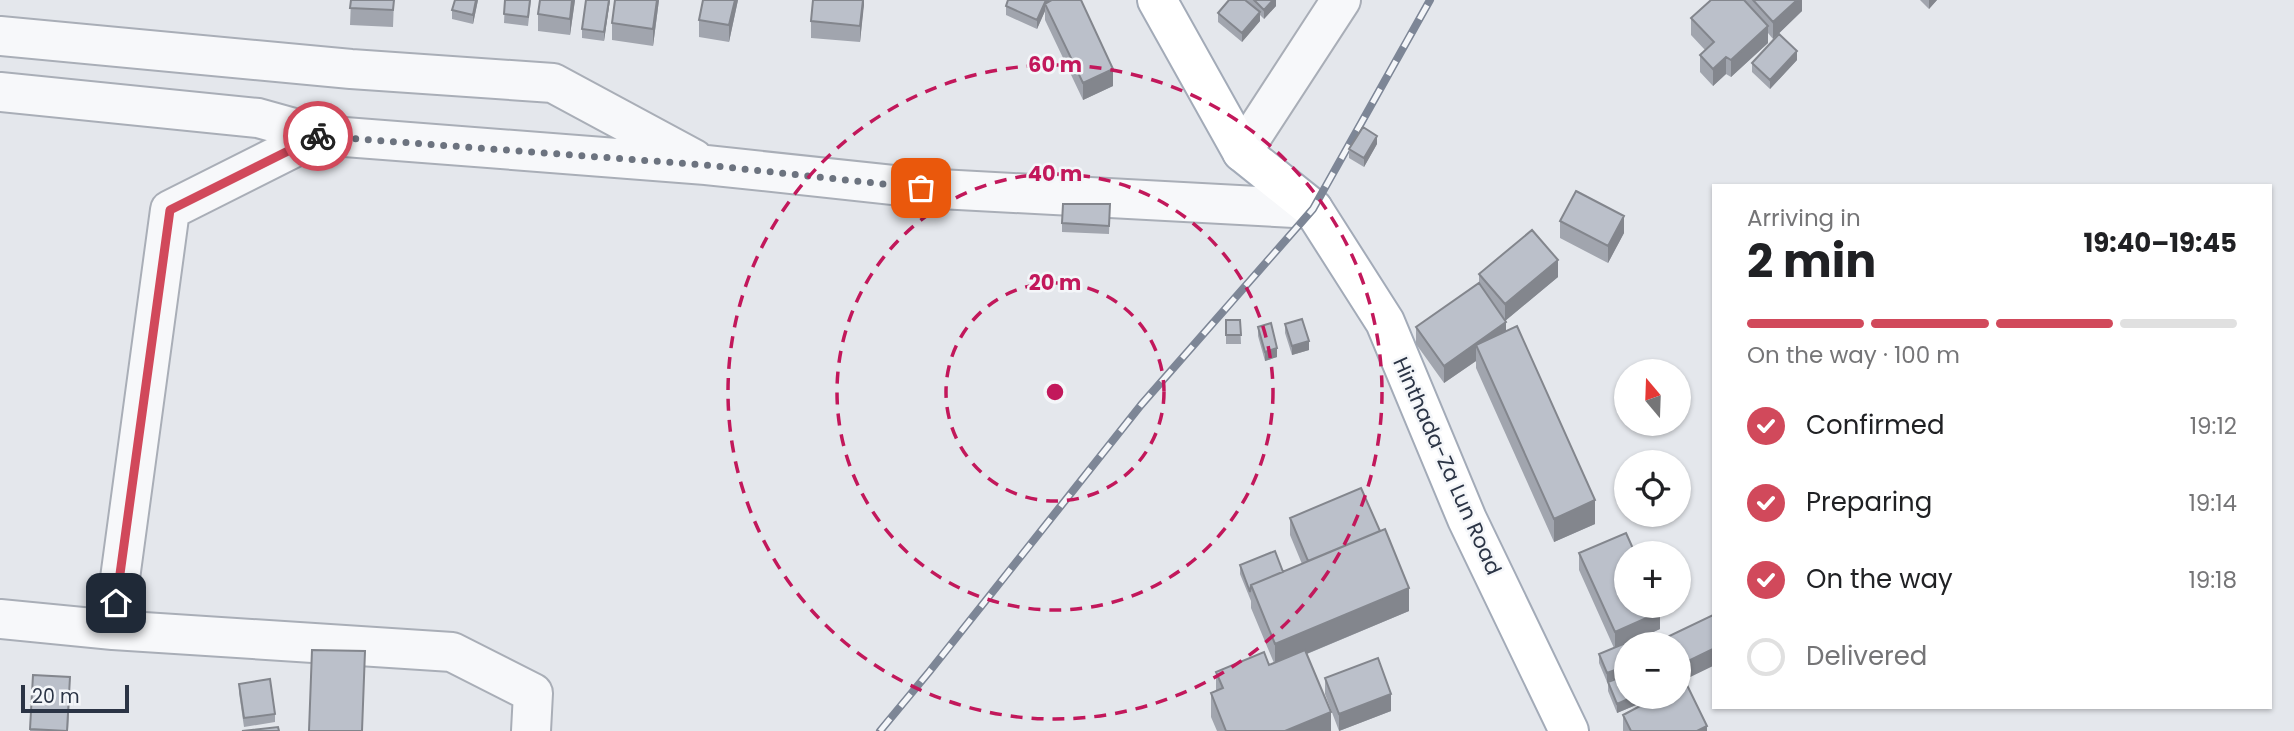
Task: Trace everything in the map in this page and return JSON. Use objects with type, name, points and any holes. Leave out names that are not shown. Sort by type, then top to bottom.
[{"type":"main road","points":[[1157,0],[1242,152]]},
{"type":"main road","name":"Hinthada-Za Lun Road","points":[[1242,152],[1313,209],[1385,322],[1467,519],[1569,731]]},
{"type":"street","points":[[1242,152],[1341,0]]},
{"type":"street","points":[[0,36],[351,69],[553,83],[706,165]]},
{"type":"street","points":[[0,92],[258,118],[319,135],[706,165],[921,188],[1313,209]]},
{"type":"street","points":[[113,630],[170,210],[319,135]]},
{"type":"street","points":[[0,619],[113,630],[452,653],[533,693],[531,731]]},
{"type":"building","points":[[351,0],[394,0],[393,10],[350,8]]},
{"type":"building","points":[[455,0],[476,0],[473,15],[452,10]]},
{"type":"building","points":[[505,0],[530,0],[528,17],[504,14]]},
{"type":"building","points":[[540,0],[572,0],[570,19],[538,14]]},
{"type":"building","points":[[586,0],[609,0],[604,32],[582,29]]},
{"type":"building","points":[[615,0],[657,0],[653,29],[612,23]]},
{"type":"building","points":[[703,0],[735,0],[729,25],[699,20]]},
{"type":"building","points":[[813,0],[863,0],[860,26],[811,21]]},
{"type":"building","points":[[1008,0],[1046,0],[1037,20],[1006,6]]},
{"type":"building","points":[[1052,0],[1081,0],[1113,69],[1083,83],[1045,4]]},
{"type":"building","points":[[1229,0],[1245,0],[1260,12],[1242,33],[1218,13]]},
{"type":"building","points":[[1254,0],[1273,0],[1264,10]]},
{"type":"building","points":[[1711,0],[1744,0],[1768,26],[1731,60],[1726,57],[1713,69],[1700,55],[1714,42],[1691,18]]},
{"type":"building","points":[[1753,0],[1797,0],[1773,22]]},
{"type":"building","points":[[1779,34],[1797,51],[1770,80],[1752,63]]},
{"type":"building","points":[[1363,127],[1377,136],[1364,158],[1349,149]]},
{"type":"building","points":[[1576,191],[1624,216],[1608,246],[1560,221]]},
{"type":"building","points":[[1063,204],[1110,204],[1109,226],[1062,223]]},
{"type":"building","points":[[1532,230],[1558,260],[1505,304],[1479,274]]},
{"type":"building","points":[[1479,283],[1506,322],[1444,366],[1416,327]]},
{"type":"building","points":[[1302,319],[1309,341],[1292,346],[1285,324]]},
{"type":"building","points":[[1226,320],[1240,320],[1241,335],[1226,335]]},
{"type":"building","points":[[1271,323],[1277,348],[1265,352],[1258,327]]},
{"type":"building","points":[[1517,326],[1595,500],[1554,519],[1476,345]]},
{"type":"building","points":[[1361,488],[1380,531],[1308,561],[1290,518]]},
{"type":"building","points":[[1385,529],[1409,588],[1275,644],[1251,585]]},
{"type":"building","points":[[1626,533],[1630,541],[1614,541],[1614,618],[1646,618],[1615,632],[1579,553]]},
{"type":"building","points":[[1275,551],[1283,572],[1251,585],[1250,592],[1240,565]]},
{"type":"building","points":[[1712,615],[1712,649],[1691,660],[1691,632],[1678,632]]},
{"type":"building","points":[[1614,648],[1614,670],[1607,673],[1599,654]]},
{"type":"building","points":[[312,650],[365,651],[362,731],[309,731]]},
{"type":"building","points":[[1305,650],[1331,712],[1285,731],[1226,731],[1211,693],[1223,688],[1216,672],[1264,652],[1269,665]]},
{"type":"building","points":[[1378,658],[1391,694],[1339,714],[1325,678]]},
{"type":"building","points":[[33,675],[70,677],[67,731],[30,729]]},
{"type":"building","points":[[270,679],[275,714],[244,718],[239,684]]},
{"type":"building","points":[[1614,680],[1614,697],[1608,682]]},
{"type":"building","points":[[1691,693],[1707,726],[1697,731],[1631,731],[1623,715],[1634,709],[1691,709]]},
{"type":"building","points":[[278,727],[279,731],[242,731]]},
{"type":"railway","points":[[880,731],[1141,405],[1313,209],[1430,0]]},
{"type":"way so far","points":[[318,136],[706,165],[921,188]]},
{"type":"route","points":[[116,603],[170,210],[318,136]]}]
